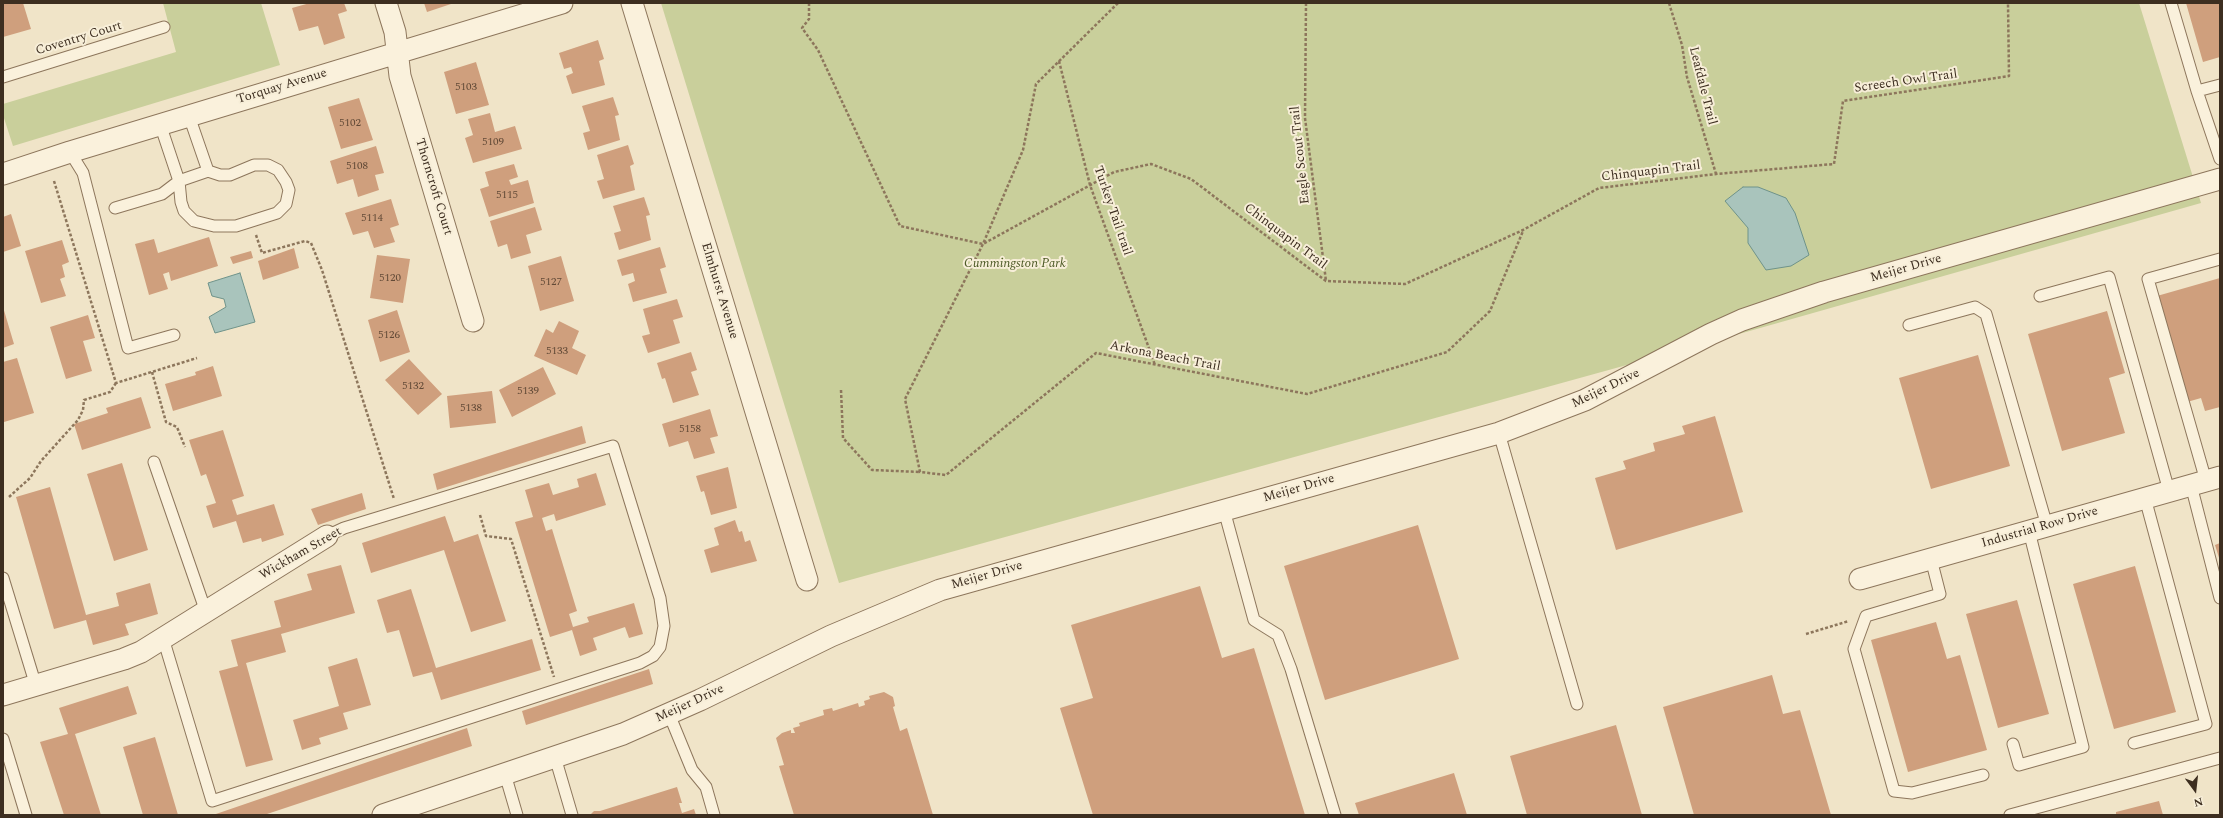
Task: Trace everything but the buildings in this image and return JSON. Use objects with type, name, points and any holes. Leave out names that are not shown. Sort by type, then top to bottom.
[{"type":"street","name":"Thorncroft Court","points":[[386,3],[395,32],[400,76],[473,321]]},
{"type":"street","name":"Torquay Avenue","points":[[4,170],[70,152],[562,3]]},
{"type":"street","name":"Elmhurst Avenue","points":[[632,3],[807,580]]},
{"type":"street","name":"Meijer Drive","points":[[383,815],[623,734],[669,714],[832,636],[940,590],[1499,433],[1585,400],[1711,334],[1742,320],[1824,292],[2220,179]]},
{"type":"street","name":"Industrial Row Drive","points":[[1860,579],[2206,481]]},
{"type":"street","name":"Wickham Street","points":[[3,695],[124,659],[141,652],[327,536]]},
{"type":"lane","points":[[2171,3],[2197,92],[2220,159]]},
{"type":"lane","name":"Coventry Court","points":[[3,77],[164,27]]},
{"type":"lane","points":[[2197,92],[2220,85]]},
{"type":"lane","points":[[189,116],[208,171]]},
{"type":"lane","points":[[115,208],[162,194],[179,181],[208,171],[220,175],[230,175],[254,165],[268,165],[278,170],[286,182],[289,190],[286,204],[276,213],[236,226],[214,226],[194,221],[184,211],[181,202],[179,181],[160,124]]},
{"type":"lane","points":[[70,152],[83,173],[128,348],[174,335]]},
{"type":"lane","points":[[2220,259],[2148,279],[2206,481],[2220,598]]},
{"type":"lane","points":[[2040,296],[2109,277],[2169,491]]},
{"type":"lane","points":[[1909,325],[1975,307],[1986,314],[2038,528],[2083,747],[2019,765],[2013,744]]},
{"type":"lane","points":[[1499,433],[1577,704]]},
{"type":"lane","name":"Wickham Street","points":[[163,638],[212,801],[649,660],[658,652],[660,647],[663,634],[663,618],[660,598],[613,446],[398,511],[344,528],[327,536]]},
{"type":"lane","points":[[154,462],[206,612]]},
{"type":"lane","points":[[2134,743],[2206,724],[2145,498]]},
{"type":"lane","points":[[1224,510],[1254,620],[1278,635],[1291,669],[1335,815]]},
{"type":"lane","points":[[1931,559],[1940,594],[1866,616],[1854,649],[1894,791],[1912,793],[1983,775]]},
{"type":"lane","points":[[3,578],[36,686]]},
{"type":"lane","points":[[669,714],[692,770],[706,787],[714,815]]},
{"type":"lane","points":[[3,739],[26,815]]},
{"type":"lane","points":[[555,757],[572,815]]},
{"type":"lane","points":[[2010,815],[2220,758]]},
{"type":"lane","points":[[505,774],[518,815]]},
{"type":"path","points":[[809,3],[809,19],[802,28],[818,50],[900,226],[983,244]]},
{"type":"path","points":[[842,390],[843,438],[872,470],[920,472],[905,399],[983,244],[1023,150],[1036,84],[1118,3]]},
{"type":"path","name":"Eagle Scout Trail","points":[[1306,3],[1305,118],[1326,281]]},
{"type":"path","name":"Leafdale Trail","points":[[1669,3],[1682,45],[1687,78],[1716,174]]},
{"type":"path","name":"Screech Owl Trail","points":[[1716,174],[1834,164],[1843,101],[2009,76],[2008,3]]},
{"type":"path","name":"Turkey Tail trail","points":[[1059,61],[1090,185],[1156,365]]},
{"type":"path","name":"Chinquapin Trail","points":[[983,244],[1114,172],[1150,164],[1191,179],[1326,281],[1405,284],[1523,230],[1598,188],[1716,174]]},
{"type":"path","points":[[252,221],[262,253],[305,241],[310,243],[322,270],[398,511]]},
{"type":"path","name":"Arkona Beach Trail","points":[[920,472],[946,474],[1096,353],[1307,394],[1446,352],[1490,312],[1523,230]]},
{"type":"path","points":[[152,372],[166,422],[177,427],[185,447]]},
{"type":"path","points":[[9,497],[30,478],[42,461],[78,420],[83,410],[84,400],[110,392],[116,383]]},
{"type":"path","points":[[480,515],[486,536],[511,539],[554,678]]},
{"type":"path","points":[[1806,634],[1866,616]]},
{"type":"green space","points":[[163,3],[261,3],[280,65],[13,146],[3,115],[3,104],[176,52]]},
{"type":"green space","name":"Cummingston Park","points":[[661,3],[2139,3],[2201,203],[1746,332],[839,583]]},
{"type":"water","points":[[1743,187],[1758,187],[1786,198],[1795,213],[1809,255],[1791,266],[1766,270],[1748,243],[1748,228],[1725,201]]},
{"type":"water","points":[[240,273],[255,322],[215,333],[209,317],[226,307],[224,299],[212,296],[208,283]]}]
